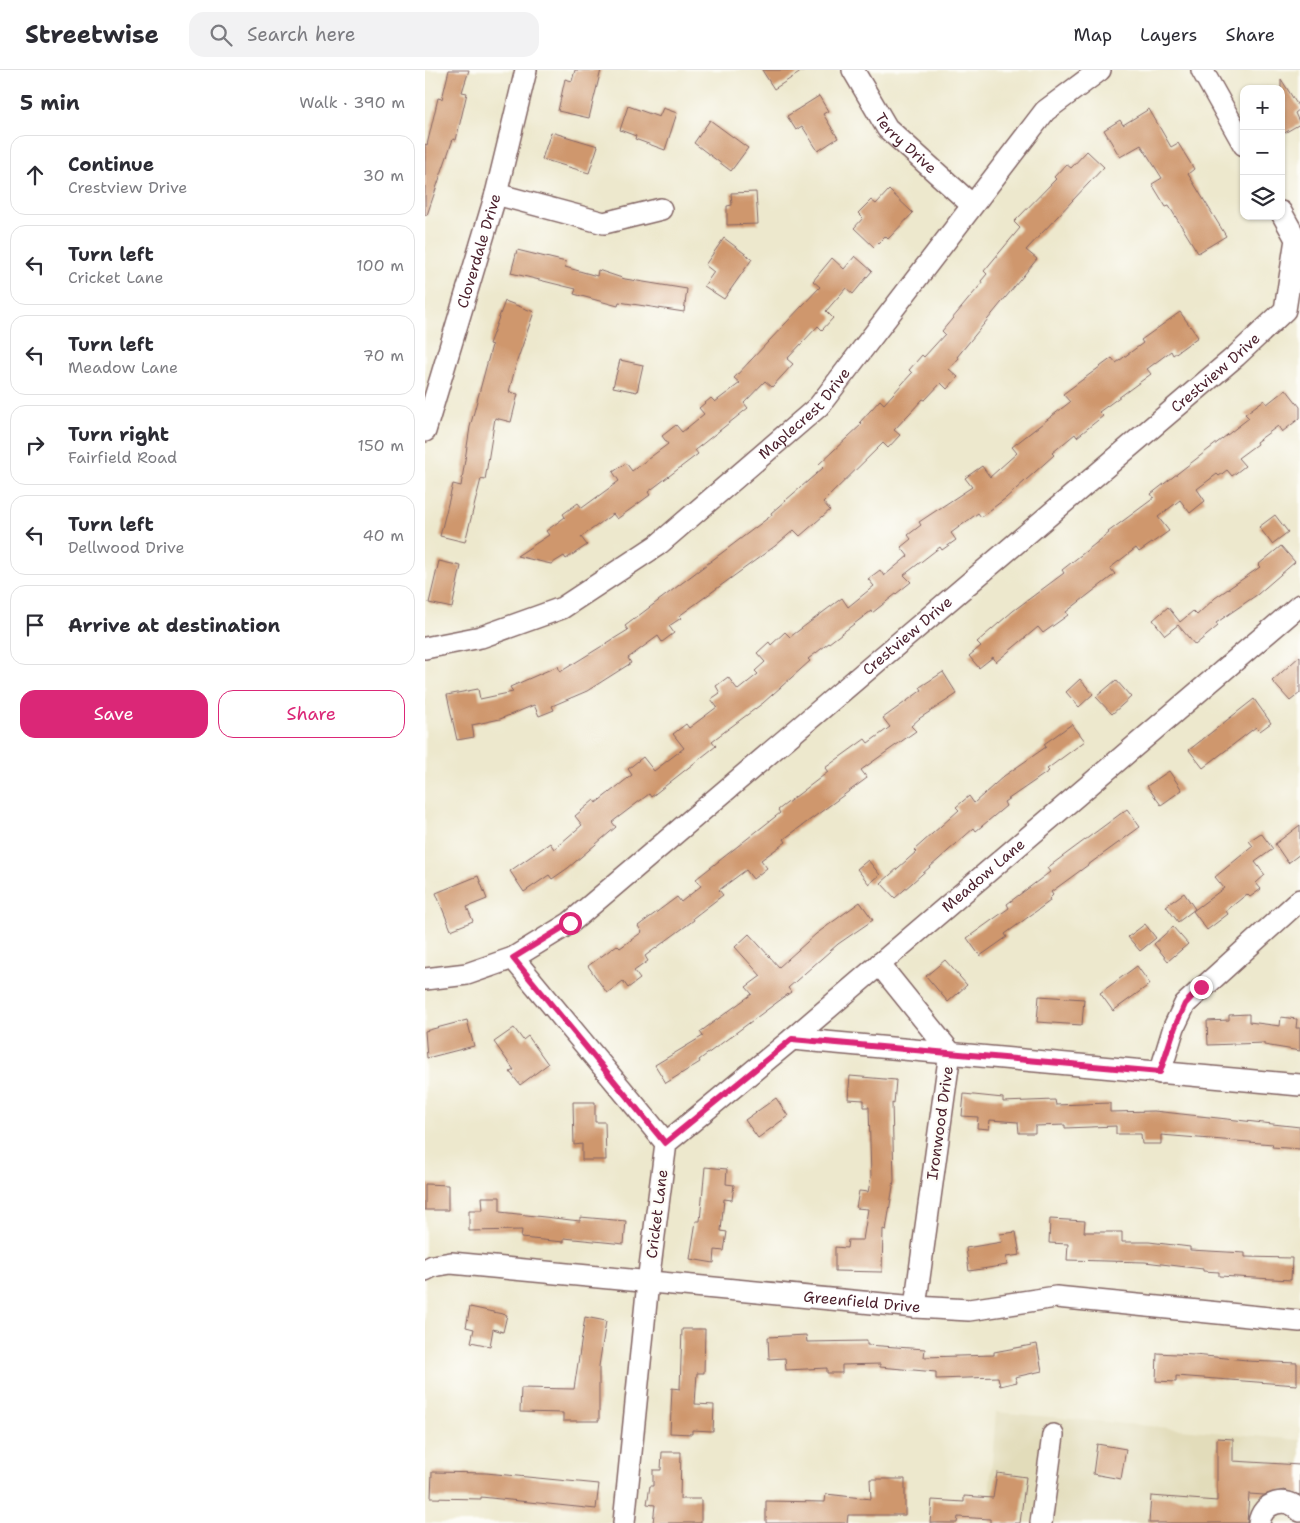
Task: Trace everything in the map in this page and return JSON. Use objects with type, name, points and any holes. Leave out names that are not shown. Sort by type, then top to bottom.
[{"type":"street","name":"Cloverdale Drive","points":[[425,431],[496,194],[526,70]]},
{"type":"street","name":"Terry Drive","points":[[853,70],[887,128],[972,205]]},
{"type":"street","name":"Maplecrest Drive","points":[[425,648],[481,636],[562,608],[659,544],[819,406],[1045,111],[1100,70]]},
{"type":"street","points":[[1202,70],[1240,138]]},
{"type":"street","points":[[496,194],[604,223],[661,209]]},
{"type":"street","name":"Crestview Drive","points":[[425,979],[467,974],[513,958],[570,923],[1236,356],[1285,310],[1296,239],[1285,219]]},
{"type":"street","name":"Meadow Lane","points":[[665,1143],[792,1039],[1300,605]]},
{"type":"street","points":[[1160,1072],[1185,1004],[1300,900]]},
{"type":"street","points":[[513,958],[665,1143]]},
{"type":"street","name":"Ironwood Drive","points":[[879,964],[950,1052],[915,1307]]},
{"type":"street","points":[[792,1039],[1300,1085]]},
{"type":"street","name":"Cricket Lane","points":[[624,1523],[648,1282],[665,1143]]},
{"type":"street","name":"Greenfield Drive","points":[[425,1270],[433,1266],[451,1263],[915,1307],[969,1310],[1056,1297],[1300,1321]]},
{"type":"street","points":[[1041,1523],[1053,1435]]},
{"type":"street","points":[[1259,1523],[1261,1512],[1270,1504],[1288,1504],[1295,1506],[1300,1512]]},
{"type":"shaded area","points":[[996,1412],[1300,1440],[1300,1523],[987,1523]]},
{"type":"building","points":[[449,70],[469,70],[462,92],[467,93],[456,140],[453,139],[427,215],[425,215],[425,144],[427,145],[438,98],[442,99]]},
{"type":"building","points":[[575,70],[601,70],[589,118],[558,111],[565,79],[572,81]]},
{"type":"building","points":[[762,70],[804,70],[774,89]]},
{"type":"building","points":[[1285,85],[1300,109],[1295,113],[1300,124],[1285,133]]},
{"type":"building","points":[[819,96],[828,111],[823,114],[838,138],[818,151],[802,126],[796,130],[787,116]]},
{"type":"building","points":[[628,106],[659,117],[663,108],[677,113],[665,150],[635,139],[636,136],[620,130]]},
{"type":"building","points":[[1149,109],[1171,147],[1178,143],[1194,169],[1188,174],[1226,236],[1198,253],[1169,206],[1166,207],[1152,184],[1162,178],[1141,145],[1120,157],[1104,130],[1120,120],[1123,125]]},
{"type":"building","points":[[710,120],[748,148],[731,171],[694,143]]},
{"type":"building","points":[[551,132],[598,146],[589,173],[542,159]]},
{"type":"building","points":[[1087,151],[1104,167],[1026,250],[1037,259],[957,357],[959,358],[949,369],[958,377],[947,389],[941,383],[925,400],[923,399],[894,430],[900,435],[888,448],[883,443],[823,502],[830,510],[800,536],[794,530],[679,616],[681,618],[669,626],[674,633],[662,642],[658,636],[628,658],[631,663],[587,691],[552,706],[554,710],[539,716],[534,705],[500,719],[472,725],[474,737],[457,740],[447,695],[478,689],[480,699],[513,692],[510,687],[558,666],[560,672],[628,630],[625,626],[772,515],[771,513],[823,468],[819,464],[862,424],[860,422],[880,400],[884,404],[912,373],[909,370],[922,355],[924,357],[945,334],[942,331],[982,283],[981,281],[987,274],[984,271],[1020,228],[1014,222],[1056,179],[1054,177],[1066,164],[1071,168]]},
{"type":"building","points":[[889,190],[913,213],[888,239],[885,236],[874,247],[854,228],[863,218],[858,213],[871,200],[876,204]]},
{"type":"building","points":[[756,192],[758,224],[727,225],[727,206],[732,205],[731,193]]},
{"type":"building","points":[[724,238],[752,259],[724,299],[704,286],[714,272],[705,265]]},
{"type":"building","points":[[517,250],[566,262],[565,267],[597,276],[598,270],[625,279],[687,289],[684,312],[619,302],[618,306],[574,294],[576,289],[511,273]]},
{"type":"building","points":[[855,256],[872,271],[853,294],[846,288],[826,311],[833,318],[822,330],[818,326],[787,359],[793,364],[772,387],[765,381],[744,403],[748,408],[695,450],[698,454],[648,492],[650,495],[617,519],[613,514],[581,537],[587,545],[566,559],[564,556],[551,564],[517,556],[549,535],[546,531],[565,517],[563,514],[578,503],[582,508],[619,481],[613,472],[626,463],[632,471],[668,444],[662,436],[676,425],[682,432],[704,414],[699,408],[711,398],[715,402],[740,383],[734,378],[820,287],[813,281],[832,258],[844,269]]},
{"type":"building","points":[[505,301],[534,312],[517,361],[509,392],[518,394],[511,422],[495,418],[485,480],[481,479],[465,542],[440,536],[453,484],[461,486],[470,427],[492,345],[489,344]]},
{"type":"building","points":[[1180,312],[1198,337],[1173,355],[1171,351],[1147,369],[1151,374],[1099,412],[1103,416],[1077,437],[1075,434],[1052,453],[1054,455],[1006,498],[981,517],[978,513],[951,533],[956,540],[942,550],[940,547],[904,575],[911,582],[808,659],[810,661],[763,703],[712,741],[716,746],[651,797],[649,794],[612,822],[616,827],[568,868],[552,879],[549,875],[524,892],[510,871],[550,843],[554,849],[582,825],[575,816],[594,800],[596,803],[632,775],[628,769],[643,757],[654,771],[684,748],[673,734],[686,724],[689,728],[717,707],[711,699],[720,693],[716,686],[728,677],[738,690],[758,674],[755,671],[765,662],[757,653],[769,642],[771,645],[785,632],[790,637],[842,598],[848,607],[874,586],[868,579],[880,570],[884,576],[908,556],[901,547],[911,539],[908,535],[921,525],[919,522],[972,487],[965,478],[982,466],[990,477],[1017,453],[1012,447],[1070,402],[1063,394],[1112,358],[1116,363],[1143,343],[1141,340]]},
{"type":"building","points":[[620,360],[643,365],[637,392],[613,387]]},
{"type":"building","points":[[1286,389],[1300,407],[1300,418],[1282,432],[1278,426],[1256,442],[1257,444],[1238,458],[1245,466],[1232,476],[1227,470],[1219,476],[1217,474],[1197,489],[1205,501],[1190,513],[1180,500],[1158,517],[1169,531],[1139,552],[1136,548],[1110,568],[1115,574],[1066,612],[1068,615],[1043,633],[1038,627],[996,662],[993,657],[979,668],[969,656],[981,646],[977,642],[1013,611],[1064,573],[1062,570],[1108,532],[1154,498],[1151,494],[1249,418],[1245,414],[1264,400],[1267,404]]},
{"type":"building","points":[[1275,515],[1288,532],[1272,544],[1259,527]]},
{"type":"building","points":[[1281,546],[1295,562],[1258,594],[1216,623],[1218,626],[1195,645],[1178,625],[1165,635],[1153,620],[1168,607],[1180,622],[1193,611],[1197,615],[1215,598],[1260,567],[1258,565]]},
{"type":"building","points":[[439,561],[461,566],[452,608],[429,603]]},
{"type":"building","points":[[1300,656],[1300,693],[1290,701],[1272,681]]},
{"type":"building","points":[[943,672],[957,694],[920,718],[911,726],[916,731],[861,770],[867,778],[784,839],[786,842],[761,860],[767,868],[753,879],[746,870],[719,890],[723,895],[693,918],[694,920],[645,956],[648,961],[634,971],[640,979],[628,988],[623,981],[607,993],[588,966],[617,945],[620,948],[642,932],[638,926],[677,897],[681,902],[701,886],[696,879],[780,813],[778,810],[828,772],[825,768],[865,739],[868,743],[890,727],[883,718],[922,690],[920,687]]},
{"type":"building","points":[[1080,679],[1093,694],[1079,707],[1066,692]]},
{"type":"building","points":[[1116,680],[1131,697],[1112,714],[1096,697]]},
{"type":"building","points":[[1254,699],[1271,723],[1260,731],[1256,727],[1203,768],[1189,750]]},
{"type":"building","points":[[1072,724],[1085,741],[1047,769],[1049,771],[1004,802],[1006,806],[976,831],[974,828],[895,898],[881,883],[916,852],[914,850],[959,810],[956,807],[969,796],[974,803],[1004,776],[1046,747],[1044,744]]},
{"type":"building","points":[[1169,771],[1182,790],[1161,805],[1147,786]]},
{"type":"building","points":[[1127,809],[1140,827],[1051,892],[1053,895],[1049,899],[1050,901],[1005,934],[1007,937],[980,956],[967,938],[1009,908],[1007,904],[1050,872],[1047,868]]},
{"type":"building","points":[[1300,825],[1300,854],[1288,863],[1275,844]]},
{"type":"building","points":[[1261,833],[1273,849],[1255,862],[1265,875],[1256,883],[1261,889],[1250,897],[1247,894],[1226,911],[1228,914],[1207,930],[1193,911],[1224,888],[1215,877],[1253,846],[1249,841]]},
{"type":"building","points":[[868,860],[880,875],[869,884],[857,869]]},
{"type":"building","points":[[478,876],[487,899],[467,907],[473,921],[451,930],[436,893]]},
{"type":"building","points":[[1184,893],[1195,909],[1178,922],[1166,906]]},
{"type":"building","points":[[860,902],[873,920],[838,944],[788,988],[791,992],[699,1060],[700,1062],[666,1083],[655,1065],[703,1036],[700,1032],[752,994],[746,987],[761,976],[735,947],[749,934],[779,967],[816,934]]},
{"type":"building","points":[[1145,924],[1156,938],[1140,951],[1128,937]]},
{"type":"building","points":[[1173,927],[1188,944],[1168,961],[1154,944]]},
{"type":"building","points":[[945,960],[967,985],[948,1002],[926,976]]},
{"type":"building","points":[[1137,966],[1150,984],[1113,1011],[1100,993]]},
{"type":"building","points":[[1039,996],[1084,999],[1082,1025],[1037,1022]]},
{"type":"building","points":[[1249,1014],[1249,1022],[1280,1026],[1281,1017],[1297,1019],[1296,1028],[1300,1028],[1300,1051],[1264,1045],[1264,1043],[1208,1045],[1207,1021],[1229,1020],[1229,1015]]},
{"type":"building","points":[[467,1020],[474,1046],[427,1058],[425,1031]]},
{"type":"building","points":[[514,1028],[523,1040],[528,1036],[548,1064],[520,1085],[510,1072],[514,1070],[494,1042]]},
{"type":"building","points":[[850,1076],[896,1080],[894,1104],[892,1103],[894,1180],[886,1230],[883,1229],[882,1272],[835,1271],[835,1247],[847,1248],[848,1240],[863,1240],[868,1209],[856,1208],[859,1191],[868,1192],[871,1177],[869,1107],[864,1107],[864,1100],[848,1099]]},
{"type":"building","points":[[964,1094],[1003,1098],[1003,1102],[1055,1100],[1056,1105],[1110,1103],[1110,1112],[1154,1111],[1300,1127],[1300,1149],[1272,1147],[1273,1144],[1161,1135],[1161,1144],[1142,1144],[1141,1134],[1116,1134],[1116,1126],[1065,1128],[1065,1125],[1035,1126],[1035,1133],[1019,1133],[1018,1122],[990,1120],[989,1129],[977,1128],[978,1117],[962,1116]]},
{"type":"building","points":[[776,1098],[788,1116],[758,1138],[745,1120]]},
{"type":"building","points":[[573,1102],[595,1102],[595,1122],[605,1122],[606,1160],[582,1160],[582,1144],[574,1145]]},
{"type":"building","points":[[705,1167],[727,1169],[726,1184],[734,1185],[732,1200],[724,1199],[721,1231],[727,1232],[724,1251],[715,1250],[714,1263],[690,1259],[696,1221],[700,1221]]},
{"type":"building","points":[[425,1184],[448,1185],[448,1210],[425,1210]]},
{"type":"building","points":[[482,1197],[500,1197],[500,1212],[580,1221],[580,1217],[626,1221],[624,1244],[564,1238],[564,1242],[521,1238],[522,1230],[469,1231],[469,1210],[483,1210]]},
{"type":"building","points":[[1050,1219],[1085,1221],[1084,1232],[1122,1232],[1122,1242],[1149,1242],[1190,1247],[1190,1250],[1245,1253],[1245,1257],[1292,1258],[1291,1280],[1219,1276],[1219,1272],[1145,1262],[1067,1260],[1068,1244],[1049,1243]]},
{"type":"building","points":[[1016,1232],[1020,1255],[1006,1257],[1007,1265],[969,1271],[966,1248],[1002,1242],[1000,1234]]},
{"type":"building","points":[[470,1307],[507,1315],[503,1332],[493,1329],[490,1346],[471,1342],[474,1329],[466,1327]]},
{"type":"building","points":[[585,1317],[606,1321],[599,1366],[599,1421],[563,1421],[563,1413],[520,1412],[521,1388],[574,1389]]},
{"type":"building","points":[[682,1329],[705,1329],[704,1373],[697,1373],[695,1404],[714,1405],[713,1431],[692,1430],[692,1434],[670,1433],[672,1388],[680,1389]]},
{"type":"building","points":[[806,1335],[807,1342],[867,1341],[867,1345],[925,1349],[924,1357],[994,1355],[994,1352],[1037,1344],[1042,1371],[1015,1377],[1017,1382],[1000,1386],[998,1377],[936,1379],[936,1372],[880,1367],[880,1364],[842,1365],[842,1373],[827,1373],[827,1368],[786,1370],[785,1358],[769,1359],[768,1337]]},
{"type":"building","points":[[1157,1353],[1246,1361],[1297,1363],[1297,1385],[1176,1376],[1176,1382],[1156,1381]]},
{"type":"building","points":[[1217,1438],[1233,1439],[1233,1461],[1300,1465],[1300,1495],[1284,1490],[1264,1495],[1249,1494],[1247,1523],[1149,1523],[1151,1496],[1217,1501]]},
{"type":"building","points":[[1097,1444],[1126,1449],[1121,1479],[1093,1474]]},
{"type":"building","points":[[662,1452],[681,1452],[680,1499],[701,1499],[701,1523],[653,1523],[655,1505],[647,1504],[650,1486],[653,1486],[653,1470],[661,1470]]},
{"type":"building","points":[[432,1472],[486,1473],[599,1484],[596,1509],[481,1497],[481,1499],[431,1498]]},
{"type":"building","points":[[997,1473],[1026,1477],[1020,1523],[990,1523],[990,1519],[958,1517],[957,1523],[930,1523],[932,1500],[964,1502],[964,1496],[993,1498]]},
{"type":"building","points":[[870,1479],[905,1479],[905,1515],[848,1515],[847,1523],[766,1523],[766,1501],[825,1502],[826,1494],[871,1499]]},
{"type":"route","points":[[570,923],[513,958],[665,1143],[792,1039],[1160,1072],[1185,1004],[1201,987]]}]
